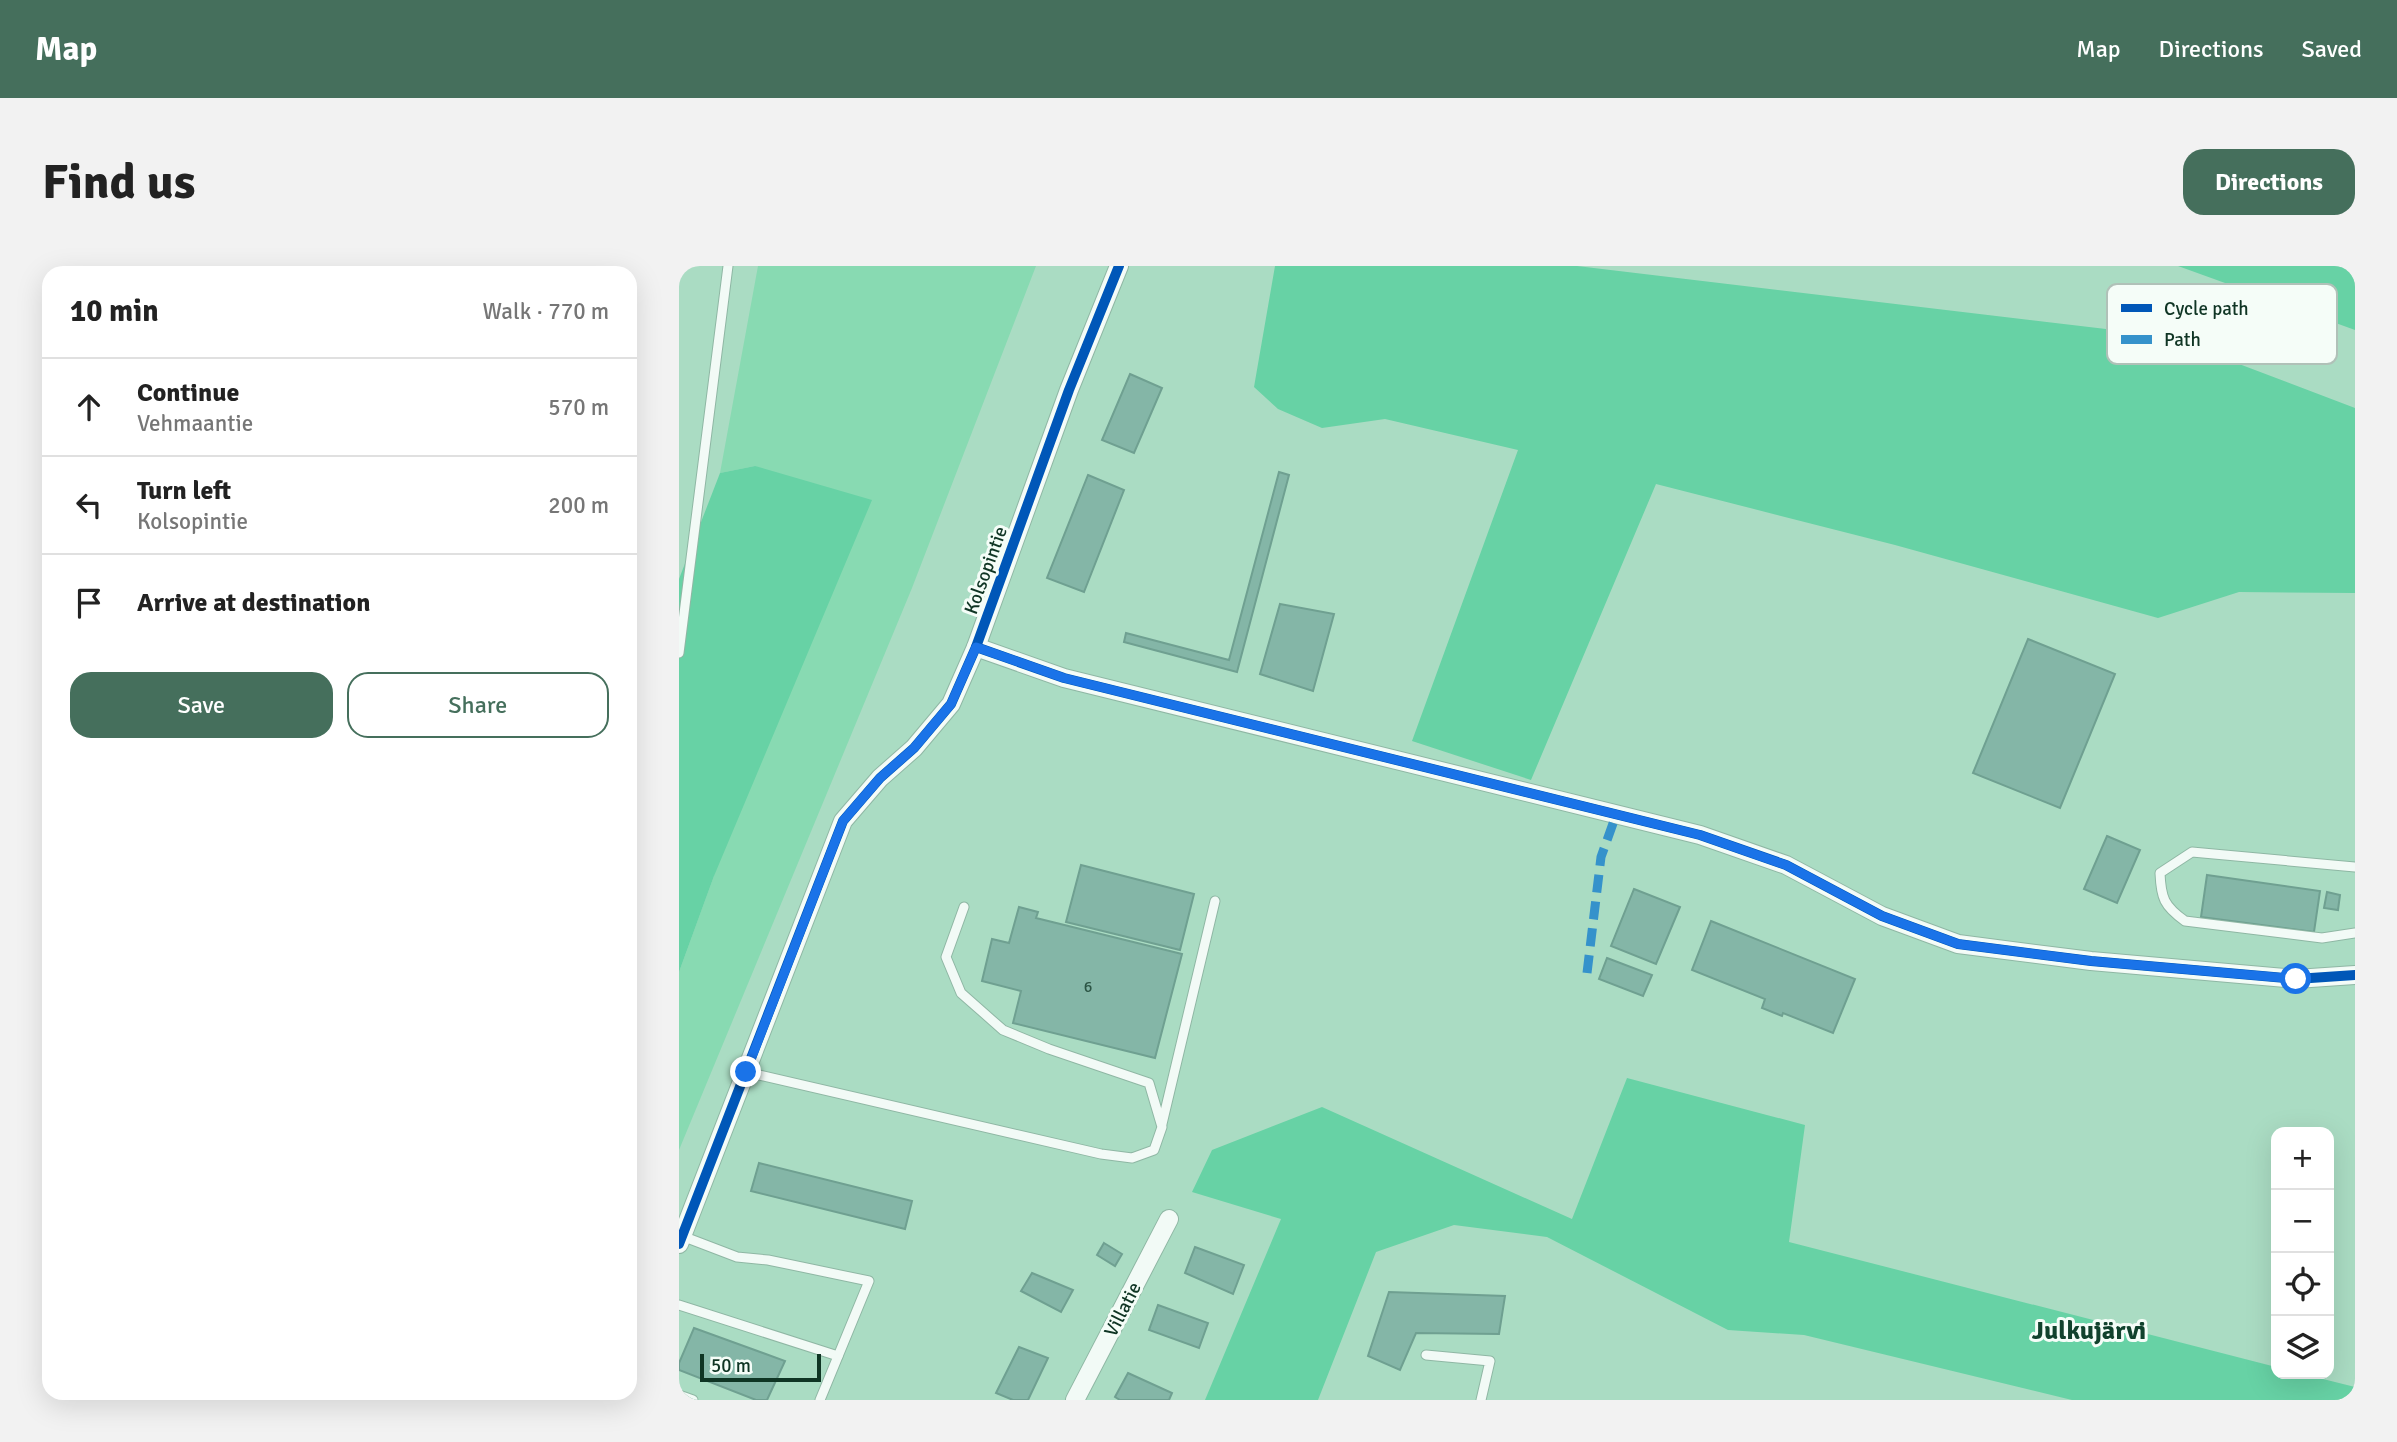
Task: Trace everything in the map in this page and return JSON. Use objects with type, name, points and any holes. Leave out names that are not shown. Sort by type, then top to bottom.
[{"type":"street","name":"Kolsopintie","points":[[680,1240],[843,821],[880,778],[914,748],[951,704],[976,647],[1069,390],[1119,266]]},
{"type":"street","points":[[976,647],[1064,678],[1700,835],[1786,865],[1882,916],[1958,944],[2091,961],[2296,979],[2355,975]]},
{"type":"street","name":"Villatie","points":[[1075,1400],[1169,1219]]},
{"type":"lane","points":[[679,653],[728,266]]},
{"type":"lane","points":[[2355,867],[2192,852],[2160,873],[2160,894],[2170,911],[2185,921],[2322,938],[2355,933]]},
{"type":"lane","points":[[746,1072],[1101,1154],[1132,1158],[1154,1150],[1216,901]]},
{"type":"lane","points":[[964,907],[946,957],[961,993],[1003,1030],[1049,1049],[1149,1083],[1161,1127]]},
{"type":"lane","points":[[680,1240],[737,1257],[768,1260],[869,1281],[820,1400]]},
{"type":"lane","points":[[679,1306],[838,1356]]},
{"type":"lane","points":[[1426,1355],[1490,1361],[1481,1400]]},
{"type":"lane","points":[[679,1395],[693,1400]]},
{"type":"green space","points":[[758,266],[1036,266],[912,588],[679,1150],[679,972],[714,876],[755,466],[720,473]]},
{"type":"green space","points":[[1275,266],[1577,266],[2107,329],[2107,364],[2239,364],[2355,408],[2355,593],[2239,592],[2158,618],[1895,545],[1656,484],[1531,780],[1412,741],[1518,450],[1385,419],[1322,428],[1278,409],[1254,387]]},
{"type":"green space","points":[[2178,266],[2355,266],[2355,330],[2337,323],[2337,284],[2228,284]]},
{"type":"green space","points":[[755,466],[872,500],[714,876],[679,972],[679,579],[720,473]]},
{"type":"green space","points":[[1627,1078],[1805,1125],[1789,1242],[2271,1366],[2271,1379],[2323,1379],[2355,1387],[2355,1400],[2072,1400],[1804,1335],[1728,1330],[1547,1237],[1454,1225],[1376,1252],[1318,1400],[1205,1400],[1281,1219],[1192,1192],[1212,1150],[1322,1107],[1572,1219]]},
{"type":"building","points":[[1130,374],[1162,388],[1134,453],[1102,440]]},
{"type":"building","points":[[1279,472],[1289,475],[1237,672],[1124,642],[1126,633],[1229,660]]},
{"type":"building","points":[[1088,475],[1124,490],[1084,592],[1047,578]]},
{"type":"building","points":[[1280,604],[1334,614],[1313,691],[1260,674]]},
{"type":"building","points":[[2028,639],[2115,674],[2060,808],[1973,773]]},
{"type":"building","points":[[2107,836],[2140,850],[2117,903],[2084,889]]},
{"type":"building","points":[[1081,865],[1194,894],[1180,950],[1066,922]]},
{"type":"building","points":[[2207,875],[2320,891],[2314,932],[2201,917]]},
{"type":"building","points":[[1634,889],[1680,907],[1656,964],[1611,946]]},
{"type":"building","points":[[2327,892],[2340,895],[2338,910],[2324,908]]},
{"type":"building","points":[[1019,907],[1038,912],[1036,918],[1182,954],[1155,1058],[1013,1023],[1021,991],[982,981],[992,939],[1009,943]]},
{"type":"building","points":[[1711,921],[1855,979],[1833,1033],[1783,1013],[1782,1016],[1762,1008],[1765,999],[1692,970]]},
{"type":"building","points":[[1607,958],[1652,975],[1643,996],[1599,979]]},
{"type":"building","points":[[759,1163],[912,1201],[905,1229],[751,1191]]},
{"type":"building","points":[[1104,1243],[1122,1254],[1115,1266],[1097,1255]]},
{"type":"building","points":[[1195,1247],[1244,1265],[1233,1294],[1185,1273]]},
{"type":"building","points":[[1032,1273],[1073,1290],[1061,1312],[1021,1291]]},
{"type":"building","points":[[1389,1292],[1505,1296],[1499,1334],[1416,1333],[1400,1370],[1368,1356]]},
{"type":"building","points":[[1158,1305],[1208,1323],[1199,1348],[1149,1330]]},
{"type":"building","points":[[694,1328],[785,1361],[767,1400],[756,1400],[679,1370],[679,1363]]},
{"type":"building","points":[[1019,1347],[1048,1358],[1028,1400],[1013,1400],[996,1393]]},
{"type":"building","points":[[1128,1373],[1172,1393],[1169,1400],[1120,1400],[1115,1397]]},
{"type":"marked path","points":[[1587,973],[1601,857],[1616,815]]},
{"type":"cycle path","points":[[679,1244],[843,821],[880,778],[914,748],[951,704],[976,647],[1069,390],[1119,266]]},
{"type":"cycle path","points":[[976,647],[1064,678],[1700,835],[1786,865],[1882,916],[1958,944],[2091,961],[2296,979],[2355,975]]},
{"type":"district","name":"Julkujärvi","points":[[2089,1330]]},
{"type":"route","points":[[746,1072],[843,821],[880,778],[914,748],[951,704],[976,647],[1064,678],[1700,835],[1786,865],[1882,916],[1958,944],[2091,961],[2296,979]]}]
